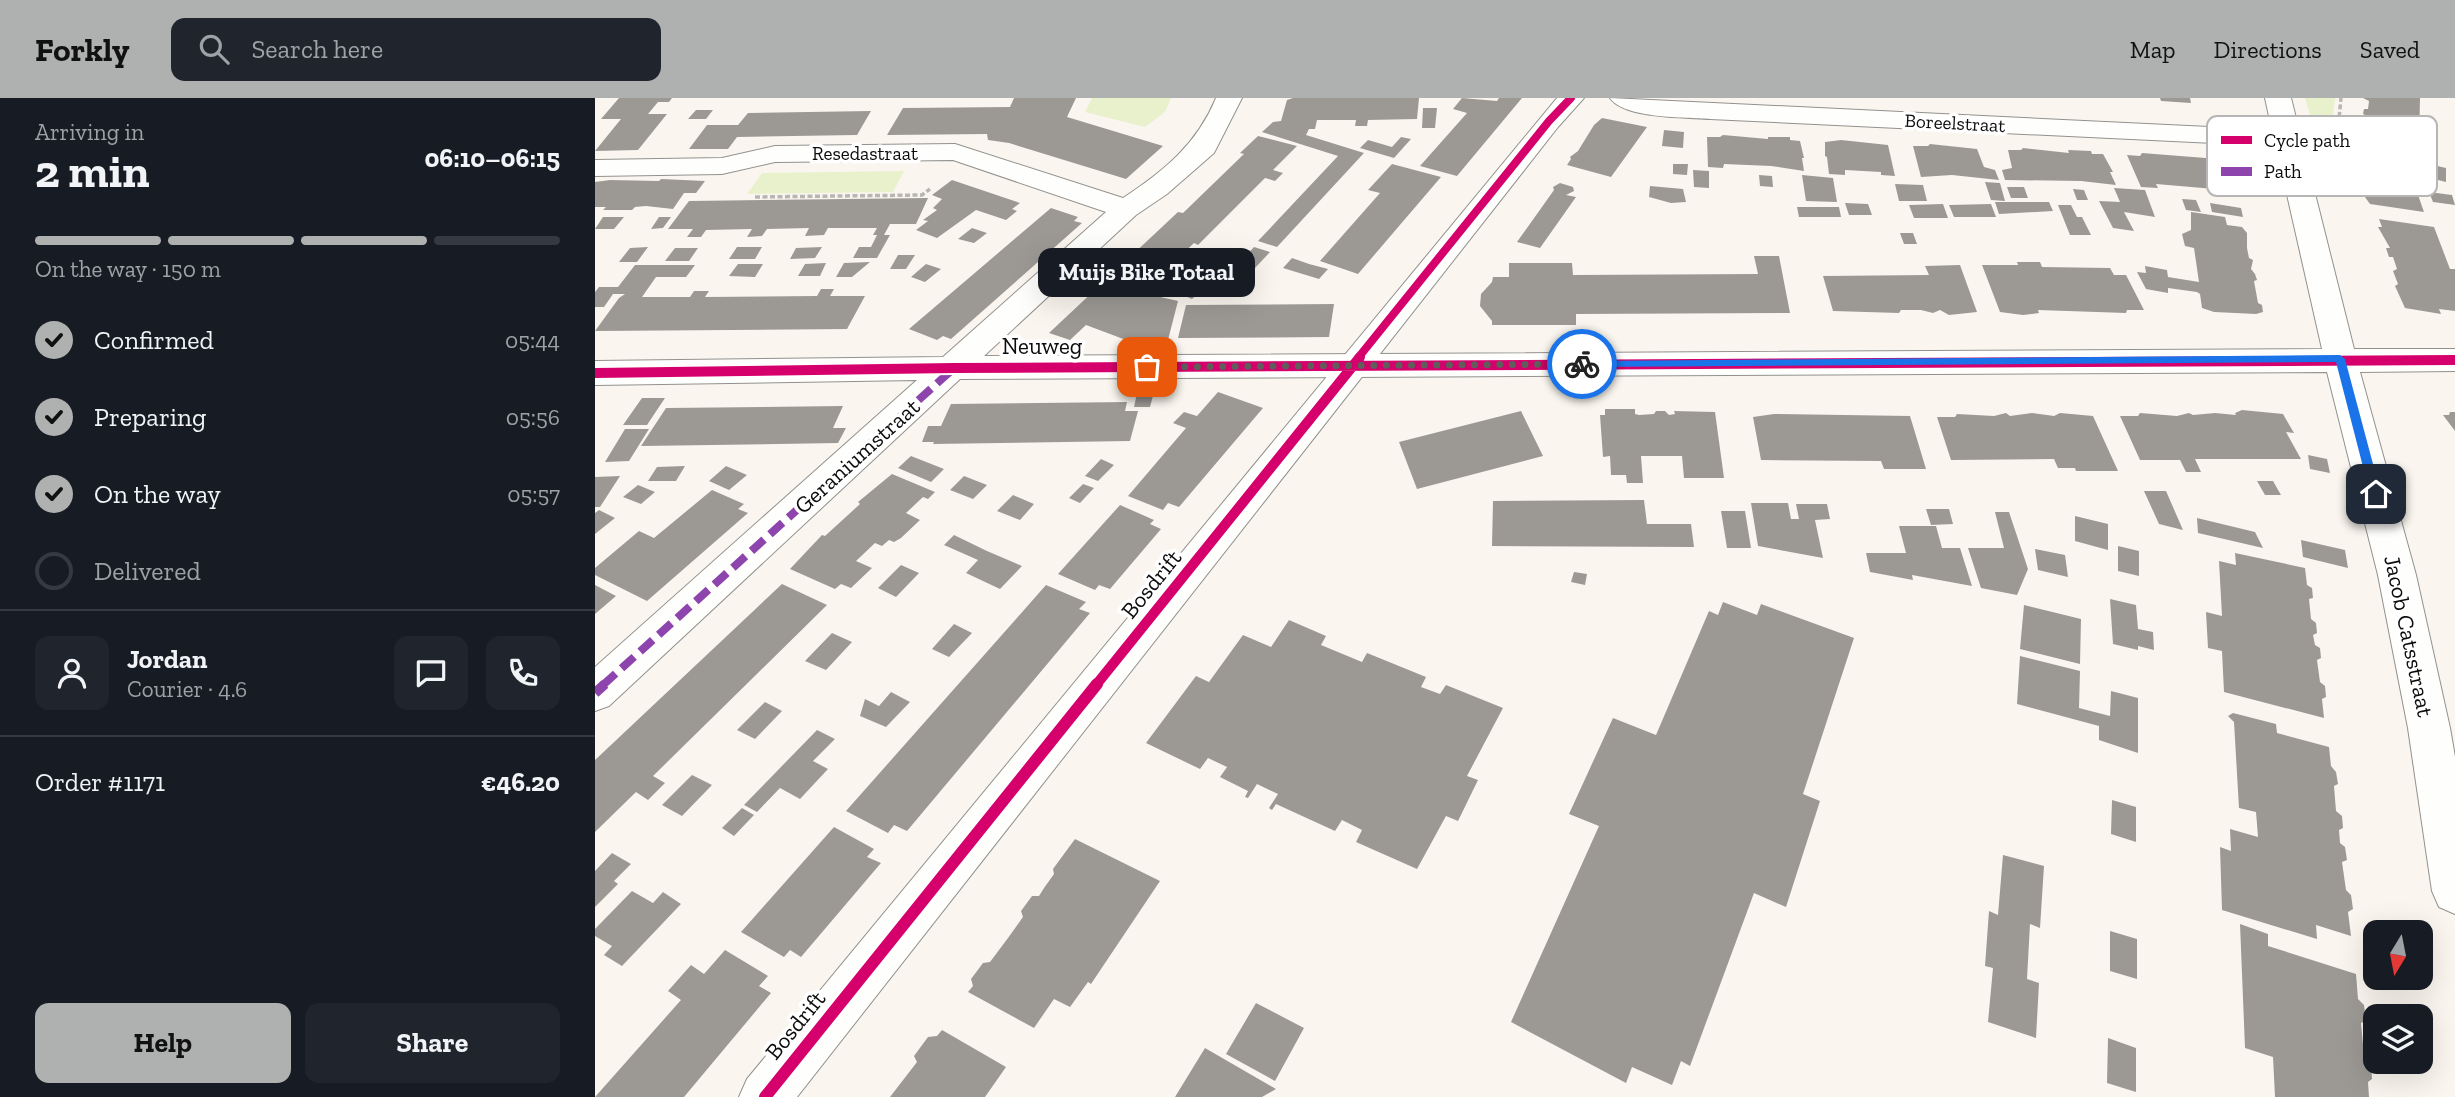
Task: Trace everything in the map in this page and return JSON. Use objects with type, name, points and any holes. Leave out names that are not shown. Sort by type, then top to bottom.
[{"type":"street","name":"Geraniumstraat","points":[[595,693],[1126,209],[1157,188],[1204,147],[1206,131],[1225,112],[1229,98]]},
{"type":"street","name":"Bosdrift","points":[[765,1097],[1549,121],[1571,98]]},
{"type":"street","name":"Boreelstraat","points":[[1623,98],[1645,106],[1710,111],[2207,135]]},
{"type":"street","name":"Jacob Catsstraat","points":[[2278,98],[2282,116]]},
{"type":"street","name":"Resedastraat","points":[[595,168],[722,166],[775,154],[955,152],[1126,209]]},
{"type":"street","name":"Jacob Catsstraat","points":[[2301,196],[2400,587],[2429,728],[2455,891]]},
{"type":"street","name":"Neuweg","points":[[595,373],[954,368],[2455,359]]},
{"type":"green space","points":[[1092,98],[1171,98],[1165,112],[1145,127],[1085,112]]},
{"type":"green space","points":[[2305,98],[2335,98],[2333,116],[2310,116]]},
{"type":"green space","points":[[904,171],[893,192],[747,194],[762,173]]},
{"type":"building","points":[[619,98],[672,98],[669,102],[658,102],[648,114],[667,114],[638,150],[595,151],[621,119],[601,119]]},
{"type":"building","points":[[1014,98],[1076,98],[1067,117],[1163,146],[1126,179],[1009,143],[988,140],[987,134],[887,135],[903,108],[1010,107]]},
{"type":"building","points":[[1419,98],[1417,119],[1368,120],[1367,126],[1355,126],[1356,120],[1317,120],[1315,129],[1309,129],[1306,135],[1364,153],[1277,247],[1258,241],[1338,156],[1262,132],[1273,122],[1281,121],[1287,100]]},
{"type":"building","points":[[1462,98],[1497,101],[1499,98],[1522,98],[1457,176],[1420,166],[1467,113],[1453,109]]},
{"type":"building","points":[[2160,98],[2190,98],[2191,103],[2161,101]]},
{"type":"building","points":[[2363,98],[2420,98],[2420,116],[2367,116],[2363,114],[2364,109],[2368,109],[2369,101]]},
{"type":"building","points":[[1423,108],[1437,108],[1435,128],[1422,128]]},
{"type":"building","points":[[696,110],[713,110],[706,119],[688,119]]},
{"type":"building","points":[[871,111],[857,135],[737,137],[728,149],[689,149],[707,125],[738,125],[748,113]]},
{"type":"building","points":[[1602,118],[1647,127],[1611,177],[1567,165],[1570,157],[1578,151],[1594,125]]},
{"type":"building","points":[[1664,130],[1684,132],[1683,148],[1662,146]]},
{"type":"building","points":[[1723,135],[1768,139],[1790,137],[1790,140],[1800,141],[1804,171],[1771,166],[1724,164],[1723,168],[1708,167],[1707,137]]},
{"type":"building","points":[[1258,136],[1297,146],[1273,170],[1283,173],[1275,181],[1265,178],[1198,245],[1194,243],[1169,267],[1173,269],[1150,286],[1162,291],[1156,296],[1178,301],[1168,340],[1126,340],[1086,325],[1070,340],[1049,333],[1178,212],[1183,213],[1244,154],[1240,153]]},
{"type":"building","points":[[1401,137],[1411,139],[1394,158],[1360,148],[1368,140],[1392,147]]},
{"type":"building","points":[[1841,140],[1888,145],[1895,176],[1881,175],[1881,172],[1845,170],[1845,175],[1829,174],[1825,142]]},
{"type":"building","points":[[1930,144],[1977,149],[1984,167],[1995,170],[1999,180],[1952,175],[1921,177],[1913,146]]},
{"type":"building","points":[[2023,148],[2103,154],[2113,172],[2110,172],[2116,185],[2081,181],[2005,180],[2002,170],[2012,168],[2008,150]]},
{"type":"building","points":[[2142,153],[2207,158],[2207,188],[2156,184],[2158,188],[2141,187],[2127,155],[2140,156]]},
{"type":"building","points":[[1392,164],[1441,177],[1358,274],[1320,261],[1380,193],[1368,190]]},
{"type":"building","points":[[1673,164],[1688,164],[1687,175],[1673,174]]},
{"type":"building","points":[[2437,166],[2446,168],[2446,182],[2437,180]]},
{"type":"building","points":[[1693,170],[1709,171],[1709,188],[1694,187]]},
{"type":"building","points":[[1759,175],[1772,176],[1773,187],[1760,186]]},
{"type":"building","points":[[1802,175],[1833,178],[1837,202],[1806,201]]},
{"type":"building","points":[[661,179],[705,181],[696,193],[684,193],[673,209],[646,206],[632,210],[603,210],[606,207],[595,207],[595,182]]},
{"type":"building","points":[[952,180],[1020,203],[1012,209],[1017,211],[1006,220],[976,210],[937,238],[916,230],[928,221],[923,220],[937,210],[933,208],[942,199],[932,195]]},
{"type":"building","points":[[1985,182],[2000,183],[2005,201],[1991,200]]},
{"type":"building","points":[[1560,183],[1573,187],[1574,191],[1566,195],[1576,197],[1540,248],[1517,242],[1554,190],[1553,187]]},
{"type":"building","points":[[1895,184],[1923,185],[1927,201],[1899,201]]},
{"type":"building","points":[[1650,186],[1683,189],[1686,202],[1671,203],[1649,197]]},
{"type":"building","points":[[2007,187],[2024,187],[2028,198],[2011,198]]},
{"type":"building","points":[[2114,188],[2145,190],[2155,217],[2124,212],[2134,231],[2113,228],[2099,201],[2120,202]]},
{"type":"building","points":[[2073,189],[2084,190],[2088,200],[2077,200]]},
{"type":"building","points":[[2437,193],[2452,195],[2455,205],[2433,202],[2431,196],[2437,196]]},
{"type":"building","points":[[2364,196],[2418,196],[2424,212],[2370,204]]},
{"type":"building","points":[[928,198],[916,224],[890,224],[884,235],[890,235],[877,258],[853,258],[859,247],[871,247],[877,235],[873,235],[877,228],[828,228],[824,235],[805,236],[809,228],[767,229],[762,236],[747,237],[752,229],[706,230],[701,237],[687,237],[693,229],[668,229],[689,201]]},
{"type":"building","points":[[2182,199],[2196,200],[2201,212],[2186,210]]},
{"type":"building","points":[[1995,202],[2049,202],[2053,211],[1999,214]]},
{"type":"building","points":[[1845,203],[1868,204],[1872,215],[1849,215]]},
{"type":"building","points":[[2210,203],[2241,208],[2243,217],[2212,212]]},
{"type":"building","points":[[1943,204],[1948,218],[1914,218],[1909,205]]},
{"type":"building","points":[[1991,204],[1996,217],[1954,217],[1949,205]]},
{"type":"building","points":[[2058,205],[2071,205],[2077,217],[2082,217],[2091,235],[2070,235]]},
{"type":"building","points":[[1797,207],[1839,207],[1841,217],[1799,217]]},
{"type":"building","points":[[1051,208],[1078,217],[1074,221],[1082,223],[951,339],[943,336],[937,340],[909,329]]},
{"type":"building","points":[[2191,212],[2225,217],[2227,225],[2242,227],[2247,233],[2249,258],[2253,260],[2251,269],[2257,280],[2254,281],[2258,303],[2262,305],[2263,312],[2214,312],[2202,308],[2200,294],[2197,292],[2168,288],[2168,293],[2146,289],[2137,272],[2146,273],[2145,266],[2167,270],[2168,277],[2199,282],[2194,248],[2185,246],[2182,234],[2191,230]]},
{"type":"building","points":[[603,217],[624,217],[614,229],[595,229]]},
{"type":"building","points":[[659,217],[671,217],[663,228],[651,229]]},
{"type":"building","points":[[2379,219],[2434,227],[2450,269],[2455,269],[2455,311],[2439,309],[2441,314],[2405,308],[2395,286],[2398,284],[2393,271],[2397,269],[2393,257],[2389,257],[2386,248],[2390,248],[2378,227],[2382,227]]},
{"type":"building","points":[[972,228],[987,233],[974,243],[958,239]]},
{"type":"building","points":[[1900,233],[1913,233],[1917,244],[1904,244]]},
{"type":"building","points":[[648,247],[637,262],[619,262],[630,248]]},
{"type":"building","points":[[737,247],[762,247],[755,259],[729,259]]},
{"type":"building","points":[[822,247],[815,258],[790,259],[796,248]]},
{"type":"building","points":[[1254,247],[1270,252],[1255,268],[1239,263]]},
{"type":"building","points":[[675,248],[698,248],[689,261],[665,261]]},
{"type":"building","points":[[898,255],[915,255],[906,269],[890,269]]},
{"type":"building","points":[[1223,255],[1235,258],[1225,269],[1214,264]]},
{"type":"building","points":[[1754,256],[1779,256],[1790,313],[1576,314],[1576,325],[1492,325],[1492,321],[1480,306],[1481,294],[1493,277],[1509,277],[1509,263],[1572,263],[1573,275],[1758,274]]},
{"type":"building","points":[[1292,258],[1328,269],[1319,279],[1283,268]]},
{"type":"building","points":[[870,262],[852,277],[836,277],[844,263]]},
{"type":"building","points":[[2017,262],[2040,262],[2042,267],[2110,268],[2114,275],[2126,275],[2144,310],[2127,310],[2126,313],[2038,310],[2039,313],[2023,315],[2000,312],[1982,265],[2018,265]]},
{"type":"building","points":[[826,263],[820,276],[798,276],[805,264]]},
{"type":"building","points":[[738,264],[763,264],[755,277],[729,276]]},
{"type":"building","points":[[926,264],[941,269],[925,282],[911,277]]},
{"type":"building","points":[[635,265],[695,265],[686,277],[656,277],[642,297],[690,297],[694,291],[709,291],[705,297],[817,296],[821,289],[834,289],[830,296],[865,296],[847,329],[595,331],[619,298],[625,294],[613,294],[604,307],[595,307],[595,292],[599,287],[618,287]]},
{"type":"building","points":[[1960,265],[1977,312],[1949,315],[1940,310],[1933,313],[1921,310],[1901,310],[1899,313],[1833,311],[1823,276],[1929,275],[1925,266]]},
{"type":"building","points":[[1207,269],[1219,275],[1192,299],[1178,293]]},
{"type":"building","points":[[1334,304],[1329,337],[1178,338],[1186,305]]},
{"type":"building","points":[[1154,392],[1150,407],[1134,407],[1137,393]]},
{"type":"building","points":[[1218,392],[1263,408],[1179,507],[1168,503],[1163,510],[1128,496],[1186,428],[1173,423],[1184,412],[1197,416]]},
{"type":"building","points":[[642,398],[665,398],[647,425],[623,425]]},
{"type":"building","points":[[1127,402],[1125,411],[1138,411],[1130,441],[922,442],[928,426],[941,426],[951,404]]},
{"type":"building","points":[[843,406],[833,428],[846,428],[838,443],[641,446],[666,408]]},
{"type":"building","points":[[1605,409],[1635,409],[1635,414],[1639,415],[1654,414],[1656,411],[1665,411],[1669,415],[1675,414],[1674,411],[1715,412],[1724,478],[1684,478],[1682,456],[1641,456],[1643,483],[1627,483],[1626,475],[1611,475],[1610,456],[1603,457],[1600,415],[1605,415]]},
{"type":"building","points":[[2242,410],[2283,414],[2294,433],[2286,432],[2301,459],[2195,459],[2201,472],[2186,472],[2180,460],[2140,460],[2120,416],[2138,416],[2140,413],[2177,416],[2189,413],[2236,415],[2235,413]]},
{"type":"building","points":[[1521,411],[1543,456],[1417,489],[1399,442]]},
{"type":"building","points":[[2450,412],[2455,412],[2455,431],[2443,415],[2449,415]]},
{"type":"building","points":[[2006,413],[2010,416],[2032,413],[2054,416],[2060,413],[2093,416],[2118,471],[2058,468],[2054,459],[1951,460],[1937,417],[1955,417],[1957,414],[1994,416]]},
{"type":"building","points":[[1774,414],[1910,416],[1926,469],[1884,469],[1881,461],[1761,460],[1753,417]]},
{"type":"building","points":[[625,429],[649,429],[629,461],[605,462]]},
{"type":"building","points":[[2308,455],[2327,459],[2330,473],[2310,469]]},
{"type":"building","points":[[911,456],[944,469],[931,482],[898,468]]},
{"type":"building","points":[[1101,459],[1114,465],[1098,481],[1085,476]]},
{"type":"building","points":[[685,466],[676,481],[648,481],[657,467]]},
{"type":"building","points":[[726,466],[747,475],[729,490],[709,481]]},
{"type":"building","points":[[892,474],[935,492],[928,499],[923,497],[906,513],[920,520],[901,538],[894,542],[889,540],[882,546],[875,543],[856,561],[872,568],[851,588],[841,584],[835,589],[790,569],[822,535],[825,536],[860,504],[858,502]]},
{"type":"building","points":[[620,476],[600,507],[595,507],[595,477]]},
{"type":"building","points":[[964,476],[987,485],[973,499],[950,490]]},
{"type":"building","points":[[2257,481],[2273,481],[2281,495],[2265,495]]},
{"type":"building","points":[[1083,484],[1094,488],[1080,503],[1069,498]]},
{"type":"building","points":[[638,485],[655,492],[641,504],[623,497]]},
{"type":"building","points":[[712,490],[744,504],[738,509],[748,513],[647,601],[595,575],[595,568],[639,531],[654,538]]},
{"type":"building","points":[[2144,491],[2166,491],[2183,530],[2159,524]]},
{"type":"building","points":[[1013,495],[1034,504],[1020,520],[997,511]]},
{"type":"building","points":[[1644,500],[1647,524],[1691,524],[1694,547],[1492,546],[1493,501]]},
{"type":"building","points":[[1751,503],[1788,503],[1791,519],[1799,519],[1796,504],[1827,504],[1830,519],[1815,520],[1823,558],[1758,546]]},
{"type":"building","points":[[1120,505],[1154,520],[1150,524],[1161,529],[1110,589],[1099,585],[1095,590],[1058,574]]},
{"type":"building","points":[[1926,509],[1949,509],[1953,524],[1931,525]]},
{"type":"building","points":[[599,510],[615,518],[595,534],[595,513]]},
{"type":"building","points":[[1721,511],[1745,511],[1751,548],[1727,548]]},
{"type":"building","points":[[1995,512],[2009,512],[2028,569],[2017,595],[1981,588],[1968,548],[2004,548]]},
{"type":"building","points":[[2075,516],[2108,524],[2108,550],[2075,541]]},
{"type":"building","points":[[2197,518],[2255,532],[2263,548],[2198,533]]},
{"type":"building","points":[[1899,526],[1936,526],[1942,548],[1960,548],[1972,586],[1912,575],[1913,580],[1870,572],[1866,553],[1906,553]]},
{"type":"building","points":[[954,535],[1022,566],[1000,589],[966,573],[978,560],[944,545]]},
{"type":"building","points":[[2301,540],[2345,550],[2348,568],[2303,557]]},
{"type":"building","points":[[2118,546],[2139,551],[2139,576],[2118,571]]},
{"type":"building","points":[[2035,549],[2065,555],[2068,577],[2038,570]]},
{"type":"building","points":[[2235,553],[2305,568],[2307,585],[2312,588],[2313,598],[2309,599],[2311,619],[2316,623],[2317,633],[2313,635],[2315,645],[2320,648],[2321,658],[2317,660],[2320,682],[2325,686],[2326,697],[2322,699],[2324,718],[2224,692],[2222,651],[2208,648],[2206,612],[2222,616],[2219,561],[2236,565]]},
{"type":"building","points":[[901,565],[919,573],[896,597],[878,588]]},
{"type":"building","points":[[1574,572],[1587,574],[1585,585],[1571,582]]},
{"type":"building","points":[[782,584],[827,605],[653,776],[665,783],[648,800],[636,792],[595,832],[595,760]]},
{"type":"building","points":[[595,585],[616,596],[595,614]]},
{"type":"building","points":[[1046,585],[1086,602],[1079,609],[1090,613],[907,831],[894,825],[888,833],[846,811]]},
{"type":"building","points":[[2110,599],[2136,605],[2138,629],[2153,632],[2154,650],[2138,646],[2138,650],[2113,644]]},
{"type":"building","points":[[1723,602],[1757,615],[1761,604],[1854,638],[1803,794],[1820,801],[1786,907],[1754,893],[1690,1066],[1681,1061],[1672,1085],[1632,1067],[1626,1083],[1511,1022],[1599,826],[1569,814],[1613,718],[1656,735],[1709,611],[1718,615]]},
{"type":"building","points":[[2024,605],[2081,619],[2080,664],[2020,649]]},
{"type":"building","points":[[1289,620],[1326,636],[1321,645],[1362,662],[1367,653],[1426,677],[1421,687],[1440,694],[1446,685],[1503,708],[1467,776],[1478,780],[1458,821],[1446,816],[1417,869],[1356,842],[1362,830],[1342,820],[1335,831],[1276,804],[1272,810],[1269,808],[1278,794],[1257,784],[1248,798],[1245,797],[1248,791],[1220,777],[1227,767],[1208,758],[1200,769],[1146,743],[1196,676],[1209,682],[1243,635],[1271,647]]},
{"type":"building","points":[[954,624],[972,633],[949,657],[932,649]]},
{"type":"building","points":[[832,633],[852,642],[826,670],[805,661]]},
{"type":"building","points":[[2020,656],[2080,671],[2079,708],[2110,716],[2111,691],[2138,698],[2138,753],[2099,740],[2099,726],[2017,704]]},
{"type":"building","points":[[891,692],[910,702],[886,727],[860,716],[865,699],[879,706]]},
{"type":"building","points":[[765,702],[782,711],[755,739],[737,730]]},
{"type":"building","points":[[2233,713],[2276,724],[2277,733],[2329,747],[2331,766],[2336,772],[2338,784],[2334,786],[2336,811],[2342,816],[2343,828],[2339,830],[2340,843],[2345,847],[2347,860],[2342,862],[2346,890],[2351,895],[2353,909],[2348,912],[2351,936],[2316,925],[2317,939],[2222,910],[2220,847],[2231,851],[2230,829],[2258,837],[2256,812],[2239,808],[2234,722],[2228,716]]},
{"type":"building","points":[[817,730],[835,739],[813,761],[828,769],[800,799],[780,788],[757,812],[744,805]]},
{"type":"building","points":[[692,775],[712,785],[682,816],[662,805]]},
{"type":"building","points":[[2112,800],[2136,807],[2136,842],[2111,834]]},
{"type":"building","points":[[742,808],[754,815],[734,836],[722,828]]},
{"type":"building","points":[[834,827],[874,849],[867,857],[881,863],[801,957],[790,950],[784,957],[741,932]]},
{"type":"building","points":[[1075,839],[1160,881],[1091,984],[1088,982],[1070,1007],[1054,999],[1034,1028],[968,992],[973,986],[971,979],[983,963],[990,962],[1008,938],[1023,917],[1021,911],[1032,896],[1039,896],[1054,874],[1053,869]]},
{"type":"building","points":[[612,853],[631,864],[614,881],[618,884],[595,907],[595,871]]},
{"type":"building","points":[[2003,855],[2044,866],[2040,928],[2030,924],[2027,979],[2039,983],[2036,1038],[1988,1022],[1993,968],[1985,966],[1989,911],[1998,915]]},
{"type":"building","points":[[632,891],[653,903],[663,892],[681,904],[622,966],[604,955],[612,946],[595,936],[595,929]]},
{"type":"building","points":[[2240,924],[2268,934],[2268,946],[2356,974],[2358,999],[2363,1004],[2363,1074],[2372,1074],[2372,1079],[2368,1082],[2369,1097],[2275,1097],[2273,1057],[2245,1048]]},
{"type":"building","points":[[2110,931],[2137,939],[2137,979],[2110,971]]},
{"type":"building","points":[[725,950],[768,976],[759,986],[771,993],[684,1097],[595,1097],[681,1000],[668,991],[691,965],[704,974]]},
{"type":"building","points":[[1256,1003],[1304,1028],[1275,1081],[1226,1054]]},
{"type":"building","points":[[942,1030],[1006,1067],[985,1097],[890,1097],[917,1062],[914,1056],[928,1037],[937,1036]]},
{"type":"building","points":[[2108,1038],[2136,1048],[2136,1092],[2107,1083]]},
{"type":"building","points":[[1205,1048],[1276,1089],[1262,1097],[1175,1097]]},
{"type":"marked path","points":[[595,693],[954,368]]},
{"type":"cycle path","points":[[765,1097],[1549,121],[1571,98]]},
{"type":"cycle path","points":[[595,373],[954,368],[2455,360]]},
{"type":"way so far","points":[[1147,367],[1582,364]]},
{"type":"place","name":"Muijs Bike Totaal","points":[[1147,367]]},
{"type":"route","points":[[1582,364],[2340,359],[2376,494]]}]
